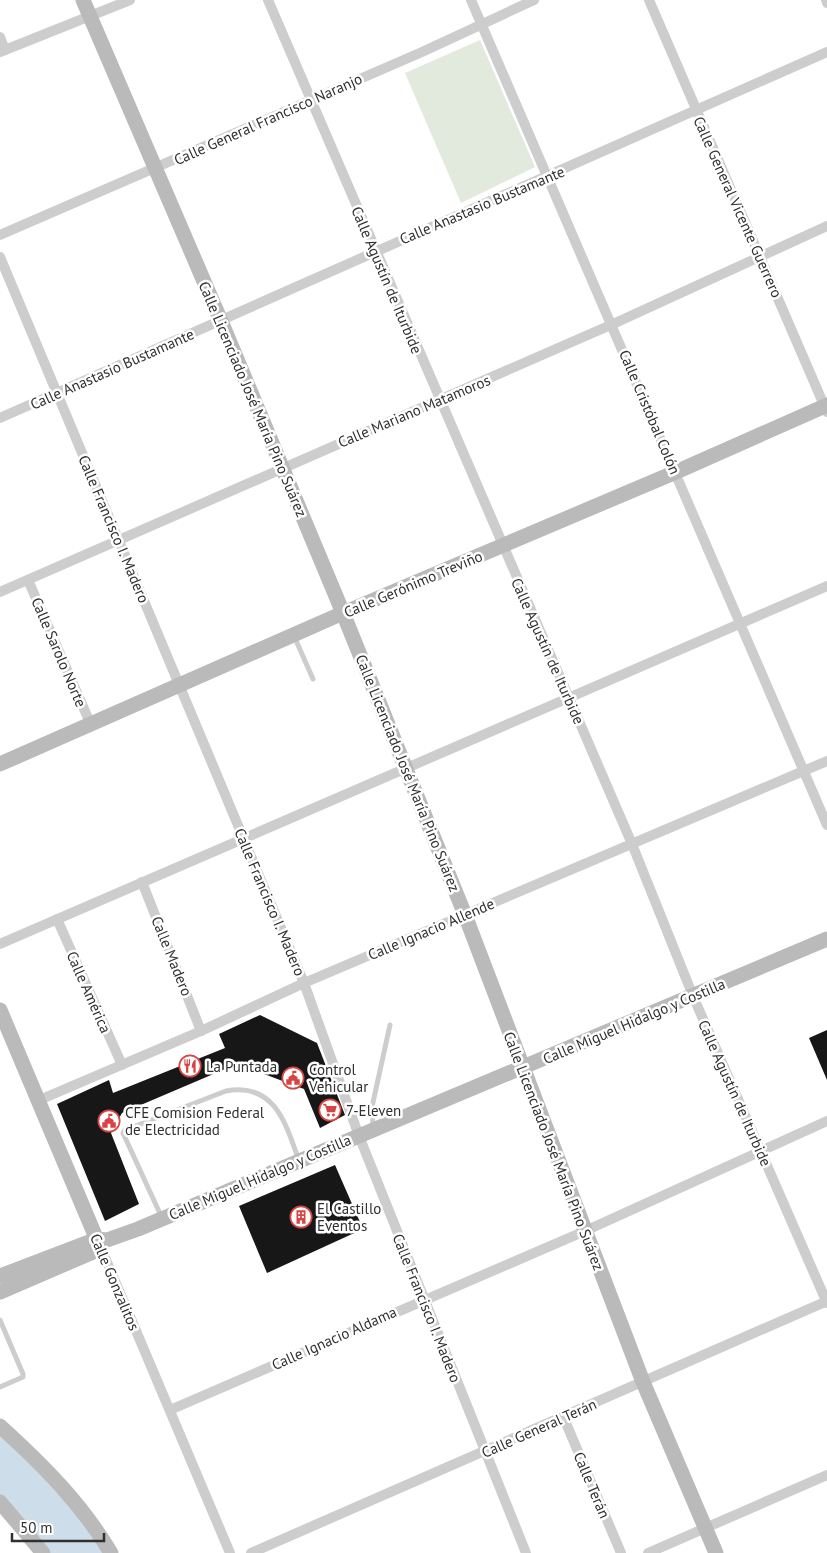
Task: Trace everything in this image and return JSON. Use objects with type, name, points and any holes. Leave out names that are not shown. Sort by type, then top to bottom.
[{"type":"street","name":"Calle Licenciado José María Pino Suárez","points":[[83,0],[221,321],[343,613],[465,915],[642,1382],[716,1553]]},
{"type":"street","points":[[0,37],[3,51],[130,0]]},
{"type":"street","name":"Calle Agustín de Iturbide","points":[[268,0],[374,251],[632,844],[693,996],[827,1302]]},
{"type":"street","name":"Calle Cristóbal Colón","points":[[471,0],[613,324],[827,825]]},
{"type":"street","name":"Calle General Francisco Naranjo","points":[[0,235],[422,52],[534,0]]},
{"type":"street","name":"Calle General Vicente Guerrero","points":[[649,0],[826,408]]},
{"type":"street","name":"Calle Anastasio Bustamante","points":[[0,418],[827,52]]},
{"type":"street","name":"Calle Mariano Matamoros","points":[[0,592],[613,324],[827,226]]},
{"type":"street","name":"Calle Francisco I. Madero","points":[[0,257],[366,1134],[424,1299],[526,1553]]},
{"type":"street","name":"Calle Gerónimo Treviño","points":[[0,763],[91,725],[343,613],[826,408]]},
{"type":"street","name":"Calle Sarolo Norte","points":[[28,580],[91,725]]},
{"type":"street","points":[[0,944],[739,622],[827,586]]},
{"type":"street","name":"Calle Ignacio Allende","points":[[37,1101],[202,1030],[304,983],[827,761]]},
{"type":"street","name":"Calle Madero","points":[[142,882],[202,1030]]},
{"type":"street","name":"Calle América","points":[[57,919],[122,1065]]},
{"type":"street","name":"Calle Miguel Hidalgo y Costilla","points":[[102,1242],[366,1134],[827,939]]},
{"type":"street","name":"Calle Gonzalitos","points":[[0,1010],[37,1101],[102,1242],[230,1553]]},
{"type":"street","name":"Calle Ignacio Aldama","points":[[170,1410],[585,1231],[827,1120]]},
{"type":"street","points":[[0,1276],[102,1242]]},
{"type":"street","points":[[0,1292],[102,1242]]},
{"type":"street","name":"Calle General Terán","points":[[251,1553],[827,1302]]},
{"type":"street","name":"Calle Terán","points":[[563,1416],[621,1553]]},
{"type":"street","points":[[0,1426],[47,1468],[72,1496],[112,1553]]},
{"type":"street","points":[[648,1553],[827,1475]]},
{"type":"street","points":[[0,1502],[43,1553]]},
{"type":"lane","points":[[294,635],[312,679]]},
{"type":"lane","points":[[366,1134],[390,1025]]},
{"type":"lane","points":[[162,1218],[124,1133],[125,1130],[226,1091],[243,1090],[260,1095],[278,1109],[299,1161]]},
{"type":"lane","points":[[0,1320],[23,1377],[0,1387]]},
{"type":"shaded area","points":[[480,40],[535,167],[461,203],[405,73]]},
{"type":"water","points":[[0,1426],[111,1553],[43,1553],[0,1502]]},
{"type":"building","points":[[260,1015],[317,1043],[345,1115],[320,1128],[304,1089],[237,1064],[122,1113],[111,1133],[139,1204],[105,1221],[57,1104],[109,1080],[113,1093],[225,1048],[219,1034]]},
{"type":"building","points":[[827,1030],[827,1080],[809,1038]]},
{"type":"building","name":"El Castillo Eventos","points":[[335,1165],[363,1229],[267,1273],[239,1206]]},
{"type":"place","name":"La Puntada","points":[[190,1066]]},
{"type":"place","name":"Control Vehicular","points":[[293,1078]]},
{"type":"place","name":"7-Eleven","points":[[330,1110]]},
{"type":"place","name":"CFE Comision Federal de Electricidad","points":[[109,1121]]},
{"type":"place","name":"El Castillo Eventos","points":[[301,1217]]}]
